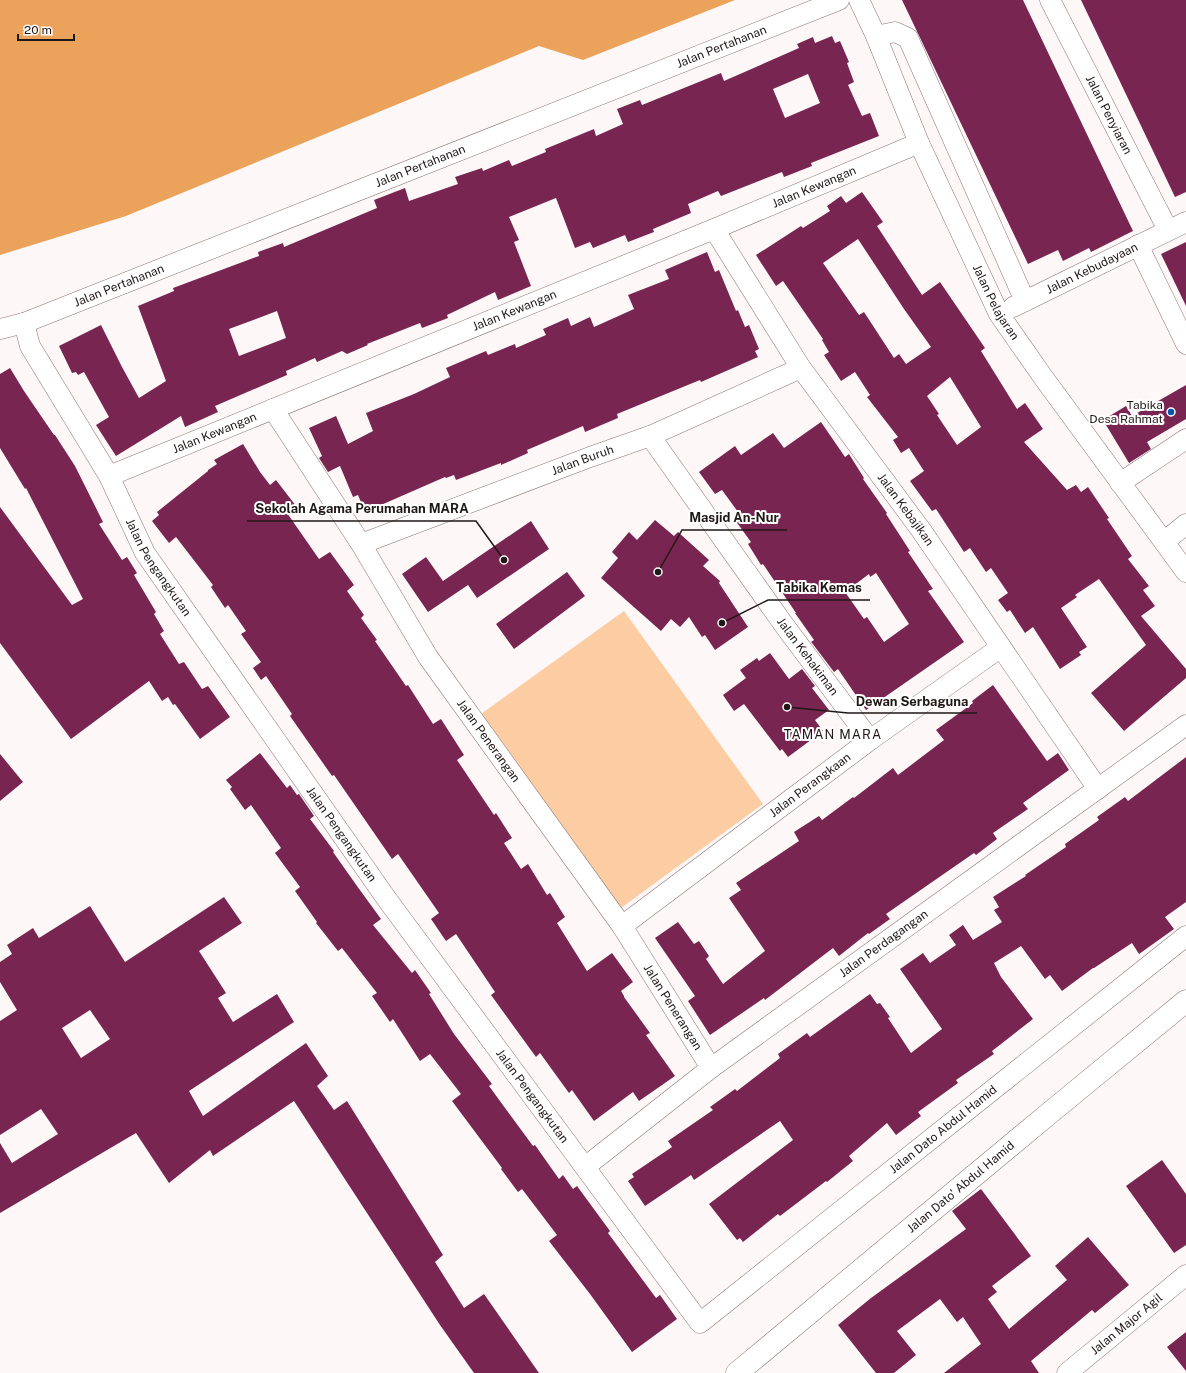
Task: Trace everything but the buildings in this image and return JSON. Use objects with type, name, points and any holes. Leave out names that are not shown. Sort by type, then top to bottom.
[{"type":"street","name":"Jalan Pertahanan","points":[[0,329],[24,322],[839,0]]},
{"type":"street","name":"Jalan Pelajaran","points":[[859,0],[876,36],[919,143],[999,314],[1043,378],[1186,572]]},
{"type":"street","name":"Jalan Penyiaran","points":[[1050,0],[1168,230]]},
{"type":"street","points":[[876,36],[895,32],[908,38],[1025,302]]},
{"type":"street","name":"Jalan Kewangan","points":[[109,476],[714,229],[919,143]]},
{"type":"street","name":"Jalan Kebudayaan","points":[[999,314],[1186,222]]},
{"type":"street","name":"Jalan Kebajikan","points":[[714,229],[801,368],[921,530],[1098,789]]},
{"type":"street","points":[[1138,245],[1186,344]]},
{"type":"street","name":"Jalan Pengangkutan","points":[[24,322],[30,346],[109,476],[145,553],[386,898],[700,1322]]},
{"type":"street","name":"Jalan Buruh","points":[[361,544],[590,457],[650,436],[801,368]]},
{"type":"street","name":"Jalan Penerangan","points":[[273,409],[361,544],[428,657],[622,926],[711,1068]]},
{"type":"street","name":"Jalan Kehakiman","points":[[650,436],[784,625],[870,740]]},
{"type":"street","points":[[1120,483],[1186,439]]},
{"type":"street","points":[[1164,542],[1186,524]]},
{"type":"street","name":"Jalan Perangkaan","points":[[622,926],[870,740],[1002,647]]},
{"type":"street","name":"Jalan Perdagangan","points":[[585,1166],[711,1068],[1186,725]]},
{"type":"street","name":"Jalan Dato Abdul Hamid","points":[[700,1322],[1186,936]]},
{"type":"street","name":"Jalan Dato' Abdul Hamid","points":[[737,1373],[1046,1116],[1186,1002]]},
{"type":"street","name":"Jalan Major Agil","points":[[1067,1373],[1184,1282]]},
{"type":"shaded area","points":[[0,0],[735,0],[583,60],[539,46],[126,216],[0,255]]},
{"type":"shaded area","points":[[624,611],[763,804],[621,908],[481,714]]},
{"type":"place","name":"Tabika Desa Rahmat","points":[[1171,412]]},
{"type":"place","name":"Sekolah Agama Perumahan MARA","points":[[504,560]]},
{"type":"place","name":"Masjid An-Nur","points":[[658,572]]},
{"type":"place","name":"Tabika Kemas","points":[[722,623]]},
{"type":"place","name":"Dewan Serbaguna","points":[[787,707]]},
{"type":"district","name":"TAMAN MARA","points":[[833,734]]}]
